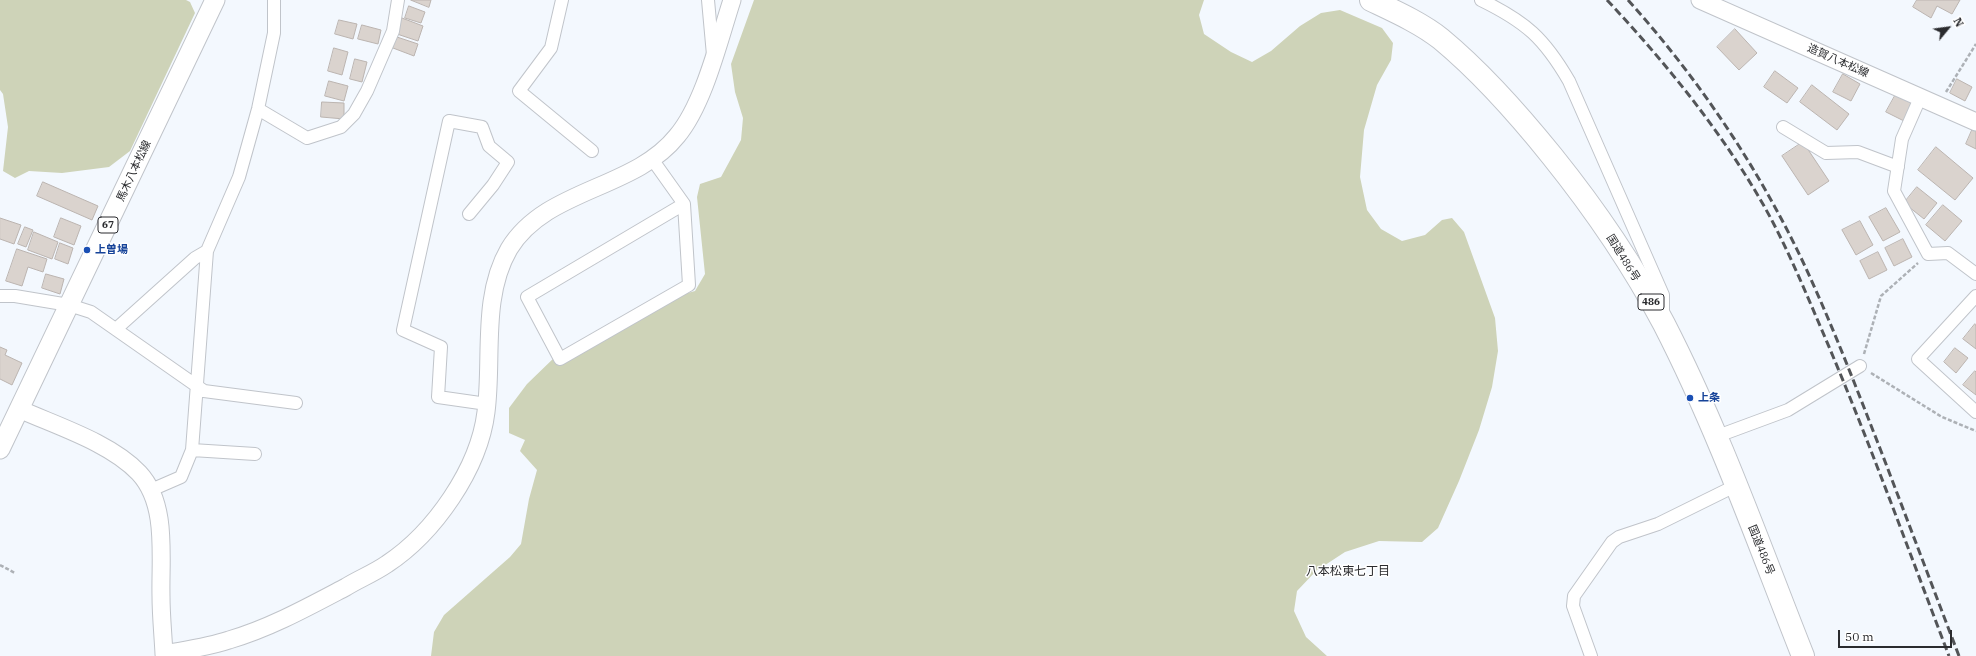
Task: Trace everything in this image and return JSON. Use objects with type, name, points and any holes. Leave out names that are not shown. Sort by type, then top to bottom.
[{"type":"highway","name":"国道486号","points":[[1371,0],[1402,7],[1440,38],[1526,123],[1577,188],[1625,259],[1663,323],[1689,376],[1715,436],[1803,656]]},
{"type":"main road","name":"馬木八本松線","points":[[0,449],[215,0]]},
{"type":"street","points":[[151,490],[182,477],[192,450],[207,252],[239,177],[258,109],[274,33],[274,0]]},
{"type":"street","points":[[258,109],[307,138],[341,127],[354,114],[367,91],[392,31],[398,0]]},
{"type":"street","points":[[562,0],[552,48],[519,91],[592,151]]},
{"type":"street","points":[[708,0],[713,57]]},
{"type":"street","points":[[19,409],[114,453],[139,473],[151,490],[158,512],[164,655],[186,653],[228,641],[264,627],[301,611],[388,564],[420,536],[450,500],[465,479],[478,447],[487,404],[494,291],[510,249],[528,226],[551,210],[625,174],[652,159],[677,137],[696,106],[732,0]]},
{"type":"street","points":[[1481,0],[1505,12],[1532,30],[1554,55],[1562,68],[1663,295],[1663,323]]},
{"type":"street","name":"造賀八本松線","points":[[1700,0],[1976,122]]},
{"type":"street","points":[[1920,98],[1902,139],[1894,191],[1928,254],[1948,253],[1976,274]]},
{"type":"street","points":[[469,214],[493,185],[508,162],[489,146],[482,127],[449,121],[403,330],[441,347],[438,397],[487,404]]},
{"type":"street","points":[[1783,127],[1826,153],[1858,152],[1898,167]]},
{"type":"street","points":[[652,159],[684,204],[689,285],[560,359],[527,297],[684,204]]},
{"type":"street","points":[[116,329],[195,258],[207,252]]},
{"type":"street","points":[[0,296],[15,296],[69,305],[92,312],[196,387],[204,391],[296,402]]},
{"type":"street","points":[[1976,296],[1918,358],[1976,412]]},
{"type":"street","points":[[1715,436],[1788,410],[1860,366]]},
{"type":"street","points":[[192,450],[255,454]]},
{"type":"street","points":[[1591,656],[1573,606],[1574,596],[1612,542],[1619,537],[1658,524],[1735,486]]},
{"type":"path","points":[[1939,106],[1949,84],[1976,44]]},
{"type":"path","points":[[1928,254],[1881,296],[1860,366],[1942,417],[1976,430]]},
{"type":"path","points":[[0,565],[15,573]]},
{"type":"green space","points":[[0,0],[186,0],[190,2],[195,13],[130,151],[109,167],[62,173],[29,171],[15,178],[3,171],[8,127],[3,94],[0,90]]},
{"type":"green space","points":[[754,0],[1204,0],[1199,15],[1204,34],[1231,52],[1252,62],[1271,51],[1300,26],[1321,13],[1340,10],[1382,28],[1393,43],[1391,60],[1377,85],[1364,130],[1360,177],[1367,210],[1381,229],[1402,241],[1425,235],[1442,220],[1452,218],[1464,232],[1495,318],[1498,351],[1492,387],[1479,430],[1459,481],[1438,528],[1422,542],[1379,541],[1345,552],[1316,571],[1297,591],[1294,611],[1306,637],[1327,656],[431,656],[434,632],[444,615],[510,557],[521,544],[529,499],[537,470],[520,451],[525,440],[509,433],[509,408],[527,384],[557,355],[666,299],[695,291],[705,274],[697,197],[700,184],[721,177],[741,140],[743,118],[735,92],[731,64]]},
{"type":"building","points":[[411,0],[431,0],[429,7]]},
{"type":"building","points":[[1917,0],[1960,0],[1952,14],[1937,6],[1931,18],[1913,7]]},
{"type":"building","points":[[409,6],[425,12],[421,23],[405,18]]},
{"type":"building","points":[[402,18],[423,26],[418,41],[397,34]]},
{"type":"building","points":[[339,20],[357,24],[353,39],[335,34]]},
{"type":"building","points":[[362,25],[381,30],[378,44],[358,39]]},
{"type":"building","points":[[1735,29],[1757,53],[1739,70],[1717,47]]},
{"type":"building","points":[[397,37],[418,44],[414,56],[393,48]]},
{"type":"building","points":[[334,48],[348,52],[342,75],[328,71]]},
{"type":"building","points":[[355,59],[367,62],[362,82],[350,79]]},
{"type":"building","points":[[1775,71],[1798,88],[1787,103],[1764,87]]},
{"type":"building","points":[[1843,74],[1860,84],[1851,101],[1833,92]]},
{"type":"building","points":[[1957,79],[1972,87],[1965,101],[1950,93]]},
{"type":"building","points":[[329,81],[348,86],[344,101],[325,96]]},
{"type":"building","points":[[1812,85],[1849,114],[1837,130],[1800,102]]},
{"type":"building","points":[[1896,94],[1913,104],[1904,121],[1886,112]]},
{"type":"building","points":[[322,102],[344,103],[344,119],[321,117]]},
{"type":"building","points":[[1973,128],[1976,129],[1976,149],[1966,144]]},
{"type":"building","points":[[1803,142],[1829,181],[1808,195],[1782,156]]},
{"type":"building","points":[[1936,147],[1973,178],[1955,200],[1918,170]]},
{"type":"building","points":[[43,182],[98,206],[92,220],[37,196]]},
{"type":"building","points":[[1917,187],[1937,203],[1924,219],[1904,203]]},
{"type":"building","points":[[1943,205],[1962,221],[1945,241],[1926,225]]},
{"type":"building","points":[[1886,208],[1900,232],[1883,241],[1869,217]]},
{"type":"building","points":[[0,218],[21,225],[14,244],[0,239]]},
{"type":"building","points":[[61,218],[81,226],[74,245],[54,237]]},
{"type":"building","points":[[1860,221],[1873,245],[1856,255],[1842,230]]},
{"type":"building","points":[[25,227],[33,230],[26,247],[18,244]]},
{"type":"building","points":[[34,232],[58,242],[52,259],[28,250]]},
{"type":"building","points":[[1903,239],[1912,257],[1894,266],[1885,248]]},
{"type":"building","points":[[60,243],[73,248],[68,264],[55,259]]},
{"type":"building","points":[[17,249],[47,259],[43,272],[28,267],[22,286],[6,281]]},
{"type":"building","points":[[1878,252],[1887,270],[1869,279],[1860,261]]},
{"type":"building","points":[[46,274],[64,279],[60,294],[42,288]]},
{"type":"building","points":[[1975,324],[1976,326],[1976,349],[1963,339]]},
{"type":"building","points":[[0,347],[7,350],[5,355],[22,363],[12,385],[0,379]]},
{"type":"building","points":[[1955,348],[1968,358],[1956,373],[1944,362]]},
{"type":"building","points":[[1975,371],[1976,372],[1976,395],[1963,385]]},
{"type":"railway","points":[[1607,0],[1649,47],[1708,120],[1744,172],[1777,230],[1838,368],[1949,656]]},
{"type":"railway","points":[[1628,0],[1679,60],[1725,125],[1767,192],[1803,262],[1844,356],[1959,656]]},
{"type":"place","name":"上曽場","points":[[87,250]]},
{"type":"place","name":"上条","points":[[1690,398]]},
{"type":"district","name":"八本松東七丁目","points":[[1348,572]]}]
